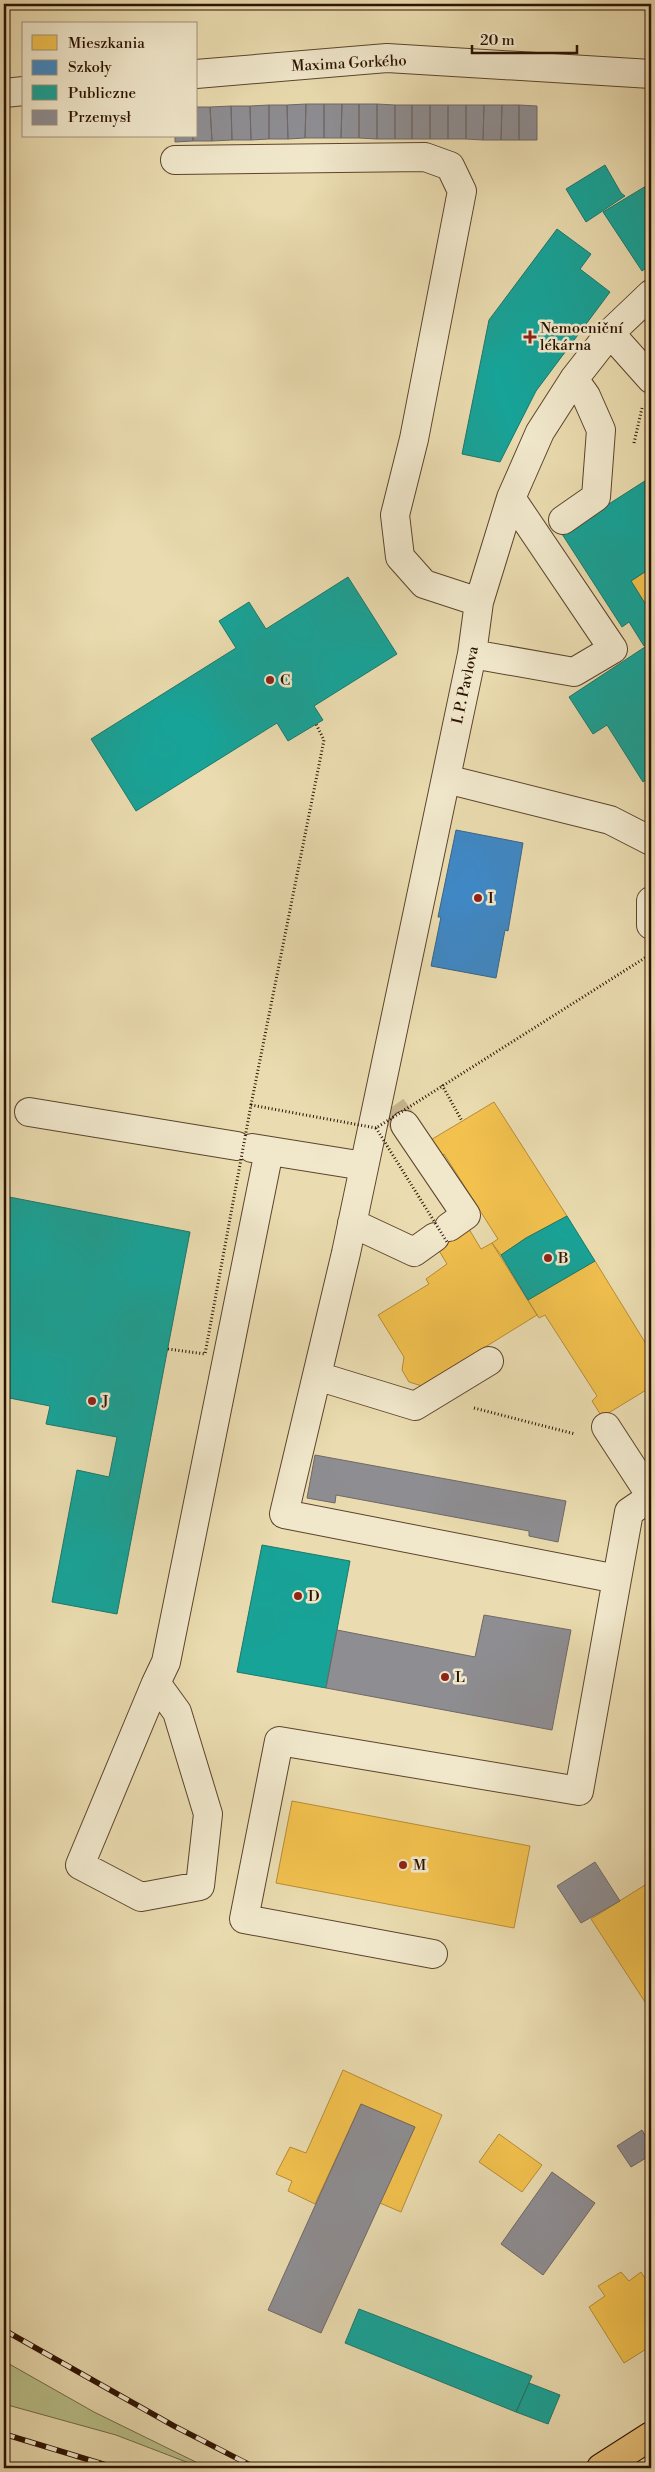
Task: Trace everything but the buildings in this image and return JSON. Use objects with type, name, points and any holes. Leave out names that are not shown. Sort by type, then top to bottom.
[{"type":"main road","points":[[601,2468],[651,2436]]},
{"type":"street","name":"Maxima Gorkého","points":[[198,74],[387,58],[651,74]]},
{"type":"street","points":[[4,94],[22,91]]},
{"type":"street","points":[[175,160],[425,157],[450,166],[462,191],[414,439],[395,515],[400,557],[424,584],[479,602]]},
{"type":"street","name":"I. P. Pavlova","points":[[617,1579],[284,1514],[364,1166],[385,1114],[446,778],[472,654],[479,602],[511,498],[540,432],[574,379],[610,332],[651,294]]},
{"type":"street","points":[[610,332],[651,378]]},
{"type":"street","points":[[563,520],[596,497],[597,488],[601,430],[586,396],[574,379]]},
{"type":"street","points":[[472,654],[574,672],[614,649],[511,498]]},
{"type":"street","points":[[446,778],[610,820],[651,841]]},
{"type":"street","points":[[651,901],[651,925]]},
{"type":"street","points":[[29,1112],[364,1166]]},
{"type":"street","points":[[352,1223],[414,1252],[444,1235],[466,1215],[385,1114]]},
{"type":"street","points":[[156,1683],[177,1712],[208,1814],[200,1886],[141,1897],[80,1865],[156,1683],[166,1662],[253,1148]]},
{"type":"street","points":[[317,1376],[415,1406],[488,1361]]},
{"type":"street","points":[[433,1954],[244,1919],[279,1741],[580,1791],[629,1512],[651,1496],[612,1436]]},
{"type":"path","points":[[633,448],[643,404]]},
{"type":"path","points":[[168,1349],[205,1354],[251,1104],[324,740],[316,724]]},
{"type":"path","points":[[251,1104],[385,1114],[442,1085],[651,954]]},
{"type":"path","points":[[442,1085],[462,1121]]},
{"type":"path","points":[[385,1114],[444,1235]]},
{"type":"path","points":[[430,1397],[612,1436]]},
{"type":"green space","points":[[4,2361],[94,2412],[208,2468],[202,2468],[116,2435],[4,2404]]},
{"type":"tunnel","points":[[392,1107],[405,1125]]},
{"type":"railway","points":[[4,2330],[174,2426],[256,2468]]},
{"type":"railway","points":[[4,2434],[116,2468]]},
{"type":"place","name":"Nemocniční lékárna","points":[[530,337]]},
{"type":"place","name":"C","points":[[270,680]]},
{"type":"place","name":"I","points":[[478,898]]},
{"type":"place","name":"B","points":[[548,1258]]},
{"type":"place","name":"J","points":[[92,1401]]},
{"type":"place","name":"D","points":[[298,1596]]},
{"type":"place","name":"L","points":[[445,1677]]},
{"type":"place","name":"M","points":[[403,1865]]}]
